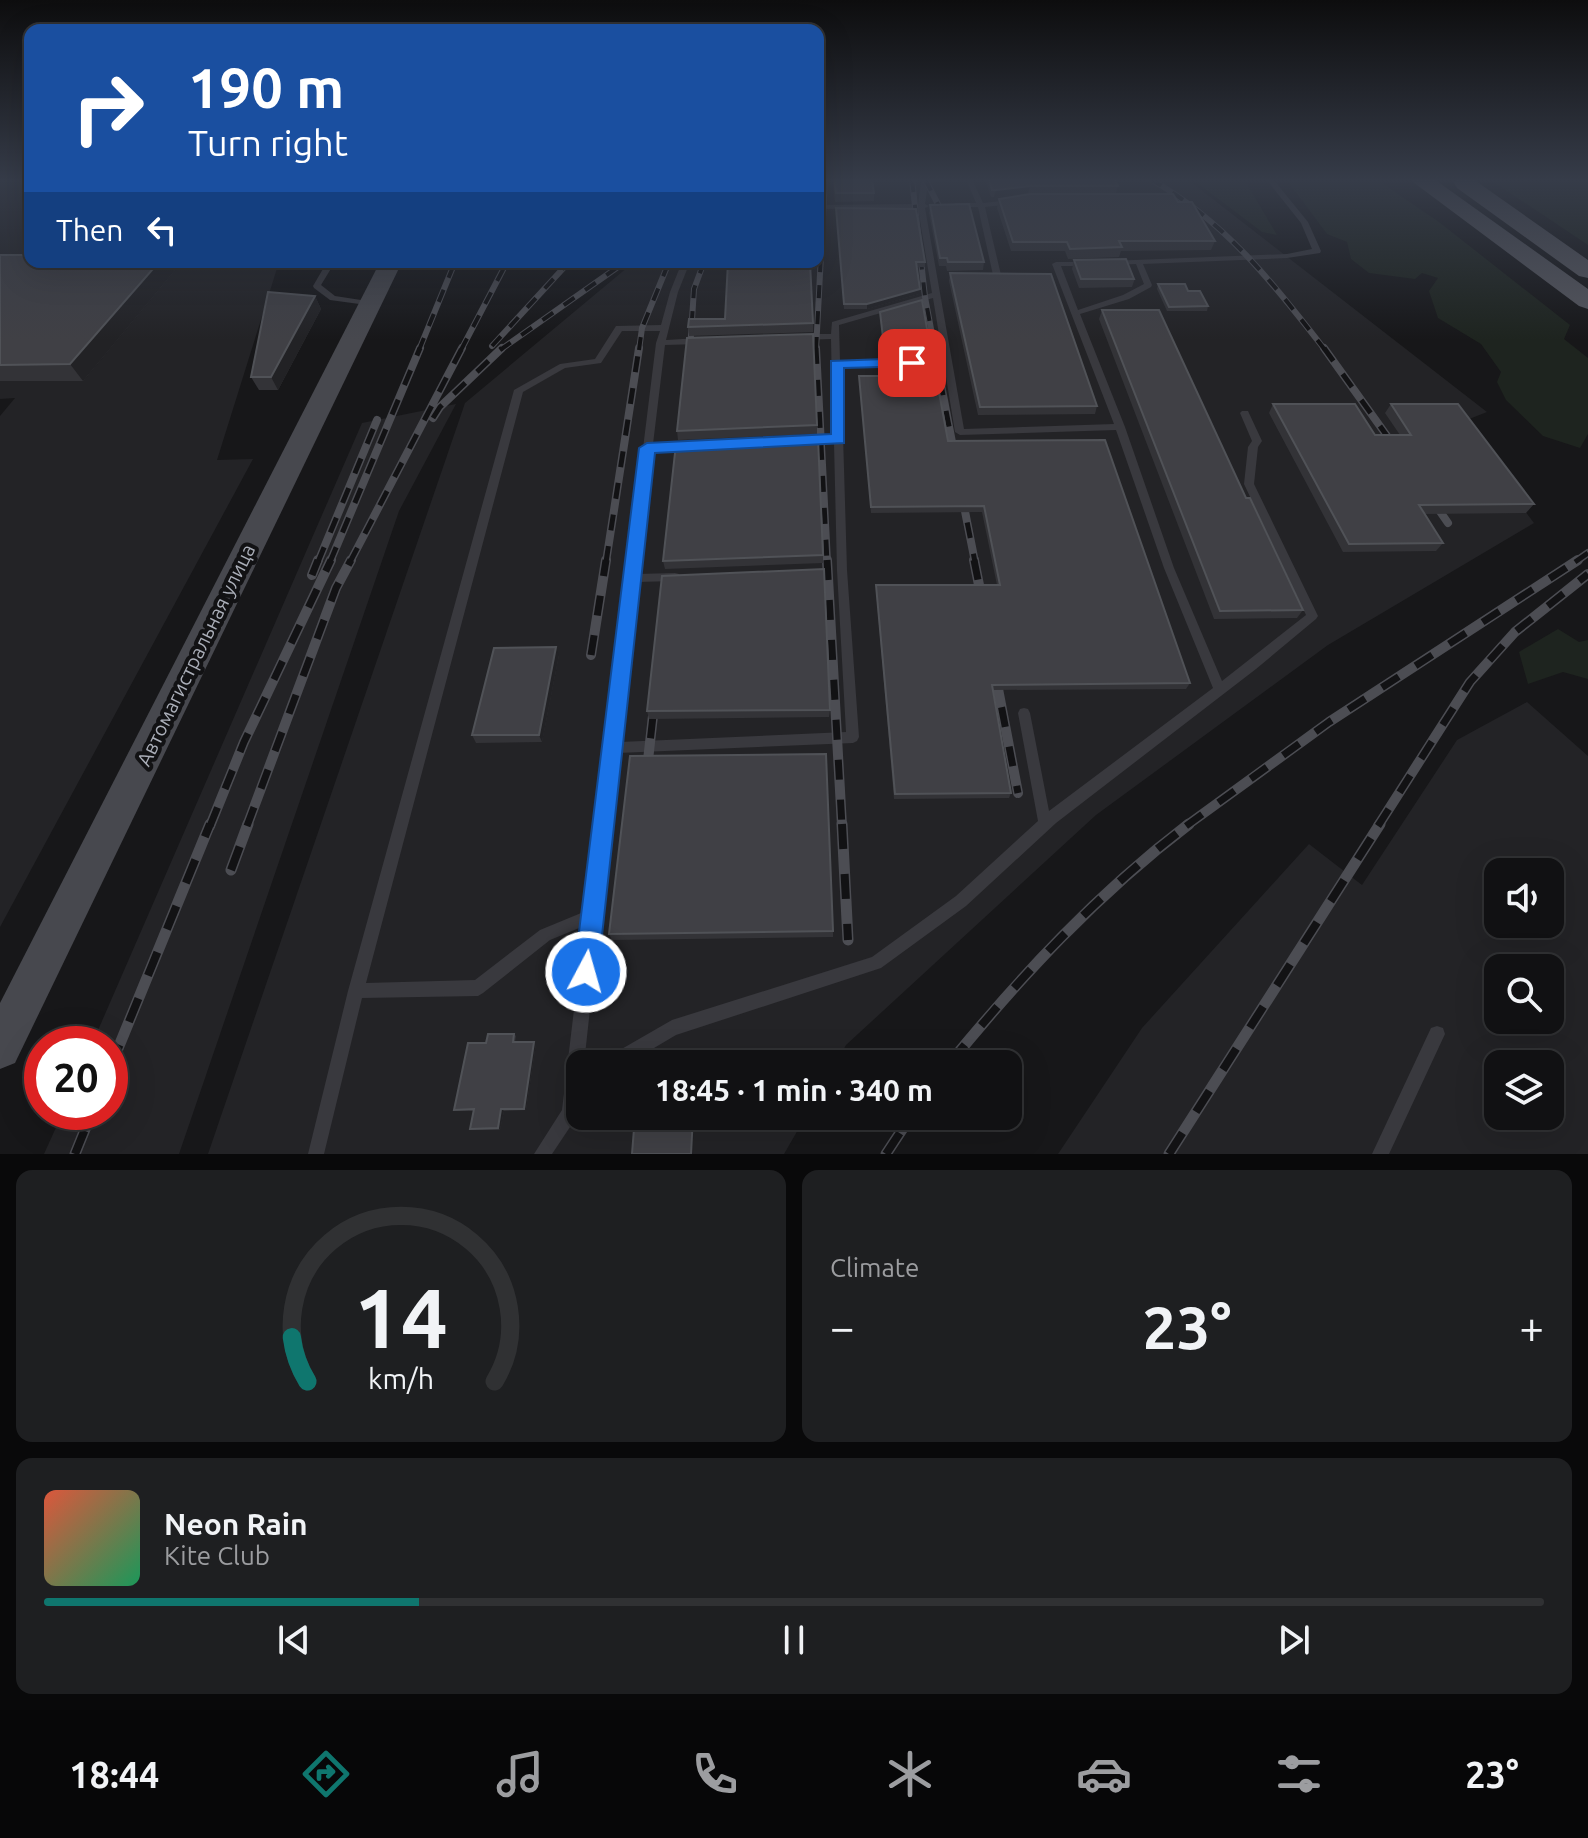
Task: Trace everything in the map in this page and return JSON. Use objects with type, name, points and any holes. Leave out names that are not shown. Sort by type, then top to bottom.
[{"type":"main road","points":[[1494,233],[1588,301]]},
{"type":"main road","points":[[1534,233],[1588,271]]},
{"type":"main road","name":"Автомагистральная улица","points":[[0,1048],[388,268]]},
{"type":"lane","points":[[926,233],[960,432],[1120,427]]},
{"type":"lane","points":[[987,233],[997,275]]},
{"type":"lane","points":[[1219,689],[1169,568],[1120,427],[1056,264],[1287,256],[1317,251],[1309,233]]},
{"type":"lane","points":[[1076,313],[1126,297],[1148,285],[1139,263]]},
{"type":"lane","points":[[328,268],[317,286],[333,298],[371,304]]},
{"type":"lane","points":[[580,1050],[592,916],[660,343],[684,268]]},
{"type":"lane","points":[[1044,274],[1059,274]]},
{"type":"lane","points":[[981,275],[1012,275]]},
{"type":"lane","points":[[934,276],[950,276]]},
{"type":"lane","points":[[612,748],[853,737],[842,570],[835,324],[937,294]]},
{"type":"lane","points":[[316,1154],[356,991],[519,390],[563,366],[598,361],[619,328],[663,328]]},
{"type":"lane","points":[[784,338],[836,336]]},
{"type":"lane","points":[[660,343],[706,340]]},
{"type":"lane","points":[[837,364],[949,362]]},
{"type":"lane","points":[[635,1050],[672,1028],[876,963],[961,901],[1045,823],[1312,616],[1249,484],[1253,447],[1257,441],[1245,413]]},
{"type":"lane","points":[[788,441],[839,439]]},
{"type":"lane","points":[[647,448],[695,446]]},
{"type":"lane","points":[[826,570],[842,570]]},
{"type":"lane","points":[[632,578],[684,577]]},
{"type":"lane","points":[[1024,713],[1045,823]]},
{"type":"lane","points":[[356,991],[458,991],[478,988],[545,935],[592,916]]},
{"type":"lane","points":[[1380,1154],[1437,1034]]},
{"type":"lane","points":[[542,1154],[566,1118]]},
{"type":"shaded area","points":[[0,233],[24,233],[24,268],[277,268],[217,460],[253,459],[0,927],[0,416],[15,398],[0,399]]},
{"type":"shaded area","points":[[824,233],[1256,233],[1487,412],[1459,423],[1534,523],[1328,645],[1096,815],[843,1050],[566,1050],[566,1130],[798,1130],[784,1154],[208,1154],[465,403],[627,268],[824,268]]},
{"type":"shaded area","points":[[1453,233],[1570,325],[1564,339],[1588,358],[1588,434],[1580,448],[1543,436],[1506,400],[1497,382],[1501,372],[1481,344],[1438,318],[1429,291],[1438,278],[1422,273],[1415,279],[1369,273],[1351,259],[1347,242],[1327,234]]},
{"type":"shaded area","points":[[1570,233],[1588,233],[1588,245]]},
{"type":"shaded area","points":[[456,404],[399,511],[179,1154],[44,1154],[55,1130],[128,1130],[128,1026],[100,1026],[362,423]]},
{"type":"shaded area","points":[[1558,629],[1579,642],[1588,640],[1588,679],[1563,672],[1528,684],[1519,652]]},
{"type":"shaded area","points":[[1527,702],[1588,756],[1588,1154],[1058,1154],[1142,1028],[1309,844],[1362,885],[1457,740]]},
{"type":"building","points":[[838,233],[920,233],[925,262],[916,262],[920,289],[867,304],[844,304]]},
{"type":"building","points":[[935,233],[976,233],[984,262],[948,262],[947,258],[940,258]]},
{"type":"building","points":[[1010,233],[1210,233],[1215,241],[1119,241],[1122,247],[1070,249],[1067,242],[1013,242]]},
{"type":"building","points":[[0,255],[24,255],[24,268],[154,268],[70,364],[0,365]]},
{"type":"building","points":[[1126,259],[1134,279],[1081,279],[1074,260]]},
{"type":"building","points":[[728,268],[810,268],[813,323],[688,327],[689,319],[725,319]]},
{"type":"building","points":[[950,273],[1051,274],[1097,406],[980,407]]},
{"type":"building","points":[[1158,284],[1185,284],[1188,291],[1200,291],[1208,306],[1169,307]]},
{"type":"building","points":[[268,292],[315,296],[271,377],[251,377]]},
{"type":"building","points":[[922,300],[930,346],[884,346],[880,312]]},
{"type":"building","points":[[1102,310],[1159,310],[1246,498],[1250,498],[1303,610],[1220,611]]},
{"type":"building","points":[[813,334],[817,425],[677,431],[687,338]]},
{"type":"building","points":[[859,376],[936,376],[948,441],[1105,440],[1190,683],[992,685],[1011,793],[895,794],[876,585],[1000,585],[984,506],[871,507]]},
{"type":"building","points":[[1273,404],[1355,404],[1375,435],[1411,435],[1391,404],[1458,404],[1534,504],[1419,505],[1443,543],[1349,544]]},
{"type":"building","points":[[818,438],[823,555],[663,561],[676,444]]},
{"type":"building","points":[[824,569],[830,710],[647,711],[662,576]]},
{"type":"building","points":[[556,647],[539,735],[472,735],[494,648]]},
{"type":"building","points":[[826,754],[833,931],[609,934],[630,756]]},
{"type":"building","points":[[488,1034],[514,1034],[513,1042],[534,1042],[524,1109],[501,1109],[498,1128],[470,1129],[474,1109],[454,1110],[468,1043],[486,1043]]},
{"type":"building","points":[[634,1130],[692,1130],[691,1154],[632,1154]]},
{"type":"railway","points":[[918,233],[935,350]]},
{"type":"railway","points":[[1223,233],[1267,278],[1325,350]]},
{"type":"railway","points":[[419,350],[453,268]]},
{"type":"railway","points":[[461,350],[504,268]]},
{"type":"railway","points":[[492,346],[564,268]]},
{"type":"railway","points":[[500,350],[616,268]]},
{"type":"railway","points":[[639,350],[642,328],[667,268]]},
{"type":"railway","points":[[690,350],[694,289],[702,268]]},
{"type":"railway","points":[[816,349],[820,268]]},
{"type":"railway","points":[[330,562],[420,348]]},
{"type":"railway","points":[[350,562],[462,348]]},
{"type":"railway","points":[[433,418],[440,407],[502,348]]},
{"type":"railway","points":[[606,562],[639,348]]},
{"type":"railway","points":[[689,360],[690,348]]},
{"type":"railway","points":[[934,348],[956,463]]},
{"type":"railway","points":[[1324,348],[1400,454]]},
{"type":"railway","points":[[816,349],[827,562]]},
{"type":"railway","points":[[318,562],[377,420]]},
{"type":"railway","points":[[961,491],[975,562]]},
{"type":"railway","points":[[1430,497],[1448,523]]},
{"type":"railway","points":[[1576,561],[1588,553]]},
{"type":"railway","points":[[312,575],[318,560]]},
{"type":"railway","points":[[210,826],[244,742],[331,560]]},
{"type":"railway","points":[[247,826],[336,588],[351,560]]},
{"type":"railway","points":[[591,655],[606,560]]},
{"type":"railway","points":[[827,560],[842,826]]},
{"type":"railway","points":[[974,560],[983,605]]},
{"type":"railway","points":[[1186,826],[1329,722],[1576,561]]},
{"type":"railway","points":[[1378,826],[1470,682],[1515,632],[1588,574]]},
{"type":"railway","points":[[994,668],[1018,793]]},
{"type":"railway","points":[[646,778],[655,698]]},
{"type":"railway","points":[[127,1026],[210,824]]},
{"type":"railway","points":[[231,870],[248,824]]},
{"type":"railway","points":[[842,824],[848,940]]},
{"type":"railway","points":[[961,1050],[1004,999],[1092,907],[1189,824]]},
{"type":"railway","points":[[1169,1154],[1380,824]]},
{"type":"railway","points":[[75,1154],[85,1130]]},
{"type":"railway","points":[[886,1154],[902,1130]]},
{"type":"route","points":[[586,972],[647,448],[839,439],[837,364],[912,363]]}]
